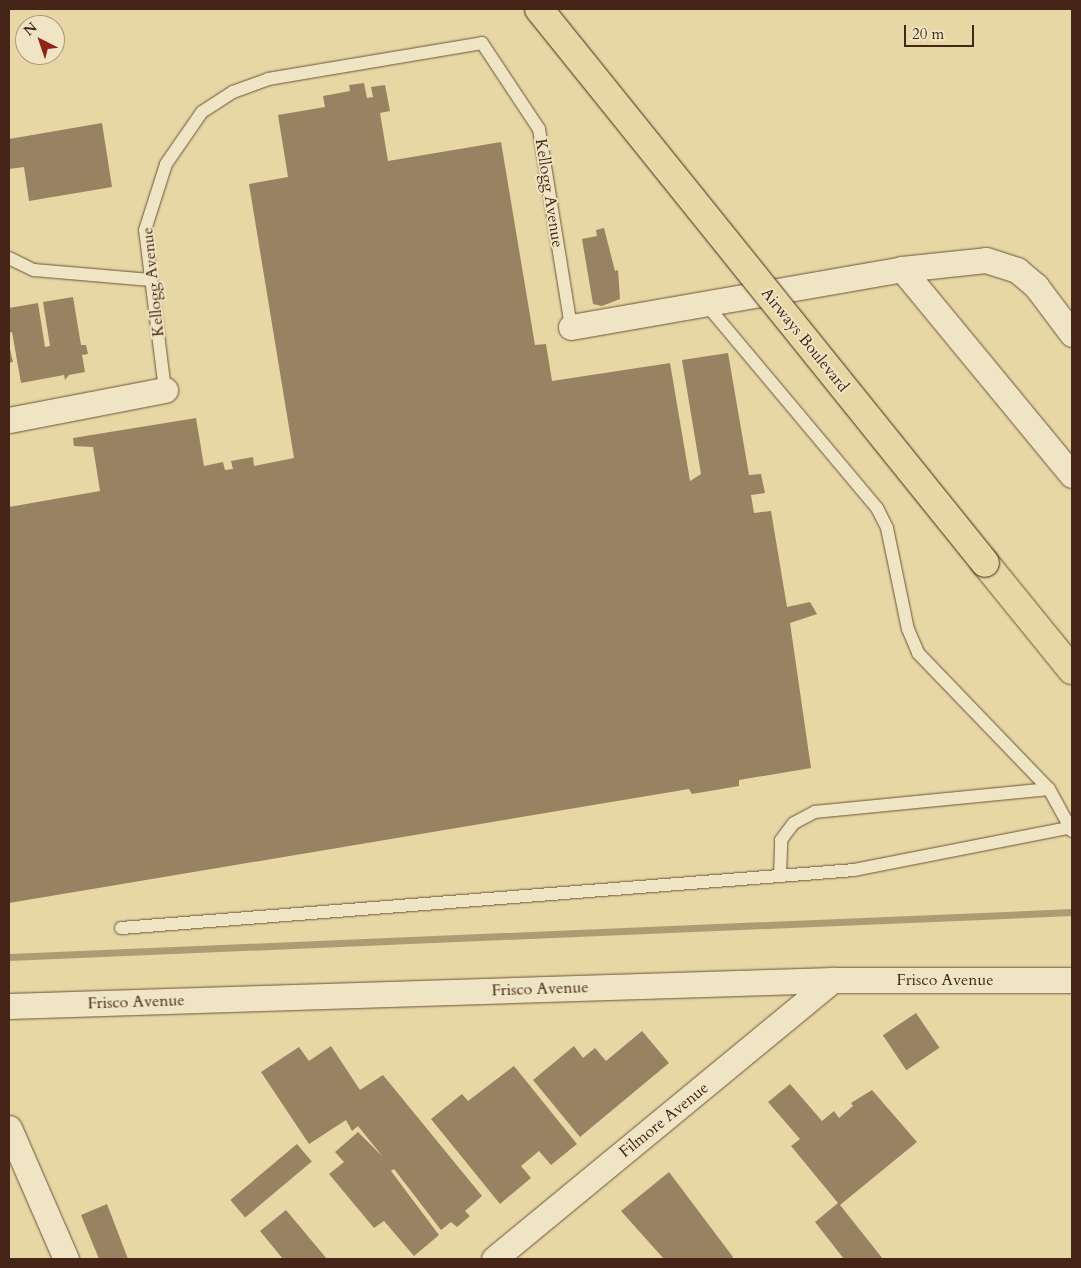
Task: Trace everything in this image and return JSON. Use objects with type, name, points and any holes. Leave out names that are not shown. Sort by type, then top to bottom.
[{"type":"main road","name":"Airways Boulevard","points":[[539,9],[1072,670]]},
{"type":"street","name":"Kellogg Avenue","points":[[571,327],[902,268],[986,260],[1001,263],[1036,286],[1072,334]]},
{"type":"street","points":[[902,268],[1072,474]]},
{"type":"street","name":"Kellogg Avenue","points":[[9,420],[165,390]]},
{"type":"street","name":"Frisco Avenue","points":[[9,1006],[833,980],[1072,980]]},
{"type":"street","name":"Filmore Avenue","points":[[494,1259],[833,980]]},
{"type":"street","points":[[9,1128],[66,1259]]},
{"type":"lane","name":"Kellogg Avenue","points":[[165,390],[145,230],[152,200],[175,148],[211,105],[268,80],[482,43],[539,129],[571,327]]},
{"type":"lane","points":[[9,258],[34,270],[151,280]]},
{"type":"lane","points":[[121,928],[854,870],[1070,830],[1049,789],[918,653],[908,629],[887,528],[877,508],[706,303]]},
{"type":"lane","points":[[780,876],[781,840],[794,823],[815,812],[1049,789]]},
{"type":"building","points":[[364,83],[367,98],[373,97],[371,87],[385,85],[390,111],[380,113],[388,161],[501,142],[535,345],[546,344],[552,381],[670,363],[690,481],[701,474],[682,360],[728,353],[749,475],[761,474],[765,493],[751,495],[754,513],[771,511],[787,607],[810,602],[817,614],[790,623],[811,768],[739,780],[739,786],[692,794],[689,789],[9,903],[9,507],[100,491],[93,447],[74,446],[73,438],[196,418],[204,466],[223,462],[225,470],[233,469],[231,461],[253,457],[254,466],[294,458],[249,184],[288,177],[278,115],[325,107],[323,96],[350,91],[349,85]]},
{"type":"building","points":[[102,123],[112,187],[29,201],[24,167],[9,169],[9,139]]},
{"type":"building","points":[[604,228],[615,271],[618,270],[620,299],[602,306],[593,304],[582,239],[597,236],[596,230]]},
{"type":"building","points":[[73,297],[81,345],[86,345],[88,354],[82,355],[85,372],[69,375],[65,380],[64,375],[21,383],[12,332],[9,333],[9,308],[38,303],[45,347],[50,346],[43,302]]},
{"type":"building","points":[[9,345],[13,362],[9,363]]},
{"type":"building","points":[[916,1013],[939,1048],[906,1070],[883,1035]]},
{"type":"building","points":[[642,1031],[669,1063],[580,1137],[533,1080],[574,1046],[583,1058],[595,1048],[606,1061]]},
{"type":"building","points":[[331,1046],[360,1090],[383,1075],[482,1196],[465,1211],[470,1216],[457,1227],[451,1222],[441,1230],[394,1169],[391,1171],[439,1235],[414,1256],[384,1221],[374,1228],[329,1174],[344,1162],[335,1152],[358,1132],[383,1157],[358,1126],[352,1131],[346,1120],[309,1144],[261,1072],[299,1047],[309,1061]]},
{"type":"building","points":[[514,1066],[577,1144],[551,1165],[539,1151],[521,1166],[531,1178],[500,1204],[431,1119],[462,1094],[468,1101]]},
{"type":"building","points":[[790,1084],[822,1121],[834,1111],[839,1118],[853,1106],[851,1103],[872,1090],[917,1142],[840,1205],[883,1259],[844,1259],[815,1222],[838,1203],[791,1146],[800,1139],[768,1102]]},
{"type":"building","points":[[297,1144],[312,1162],[245,1218],[230,1200]]},
{"type":"building","points":[[669,1172],[733,1257],[731,1259],[664,1259],[621,1211]]},
{"type":"building","points":[[107,1204],[128,1259],[99,1259],[81,1215]]},
{"type":"building","points":[[286,1210],[327,1259],[283,1259],[260,1231]]},
{"type":"waterway","points":[[9,957],[1072,912]]}]
